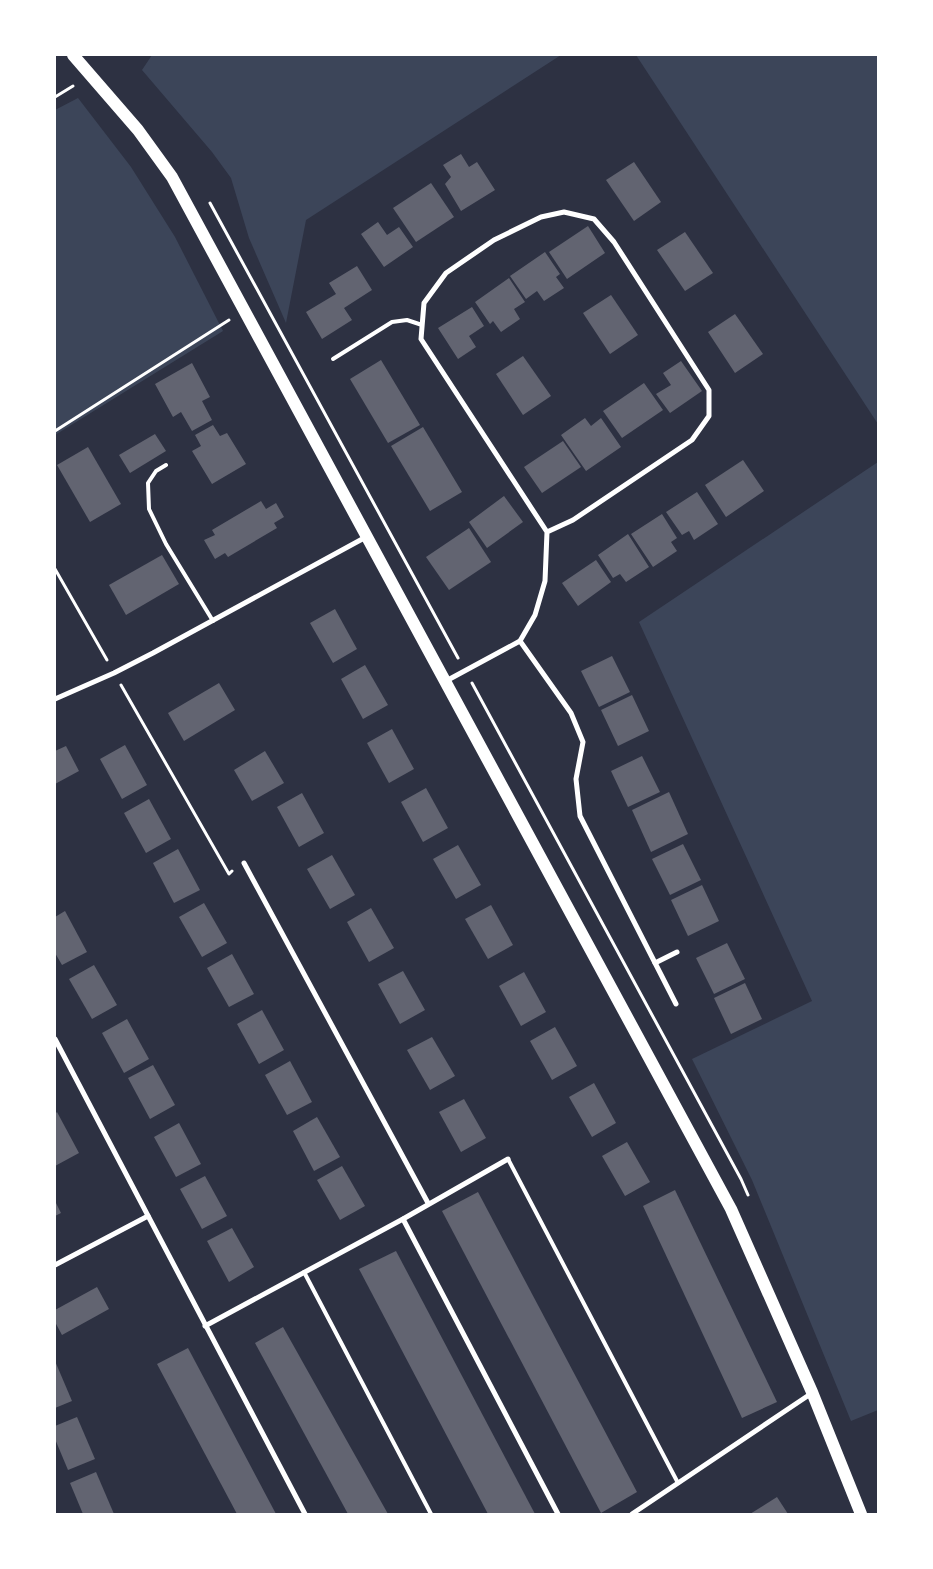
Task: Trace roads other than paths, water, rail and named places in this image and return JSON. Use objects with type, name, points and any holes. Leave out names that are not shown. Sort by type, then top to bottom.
[{"type":"main road","points":[[73,55],[138,130],[172,176],[731,1209],[812,1392],[860,1514]]},
{"type":"street","points":[[446,682],[520,641],[535,615],[545,581],[548,532],[421,340],[424,304],[446,273],[494,240],[541,217],[564,212],[594,219],[614,242],[709,390],[708,416],[692,440],[573,520],[548,532]]},
{"type":"street","points":[[55,699],[114,673],[213,621],[366,536]]},
{"type":"street","points":[[520,641],[574,720],[583,742],[576,779],[580,816],[676,1004]]},
{"type":"street","points":[[244,863],[428,1203]]},
{"type":"street","points":[[655,963],[677,952]]},
{"type":"street","points":[[55,1039],[305,1514]]},
{"type":"street","points":[[205,1326],[403,1219],[508,1159]]},
{"type":"street","points":[[55,1265],[148,1216]]},
{"type":"street","points":[[403,1219],[558,1514]]},
{"type":"street","points":[[632,1514],[812,1392]]},
{"type":"lane","points":[[333,359],[392,322],[407,320],[422,325]]},
{"type":"lane","points":[[166,465],[156,471],[148,483],[149,509],[166,544],[213,621]]},
{"type":"lane","points":[[508,1159],[678,1484]]},
{"type":"lane","points":[[304,1272],[431,1514]]}]
